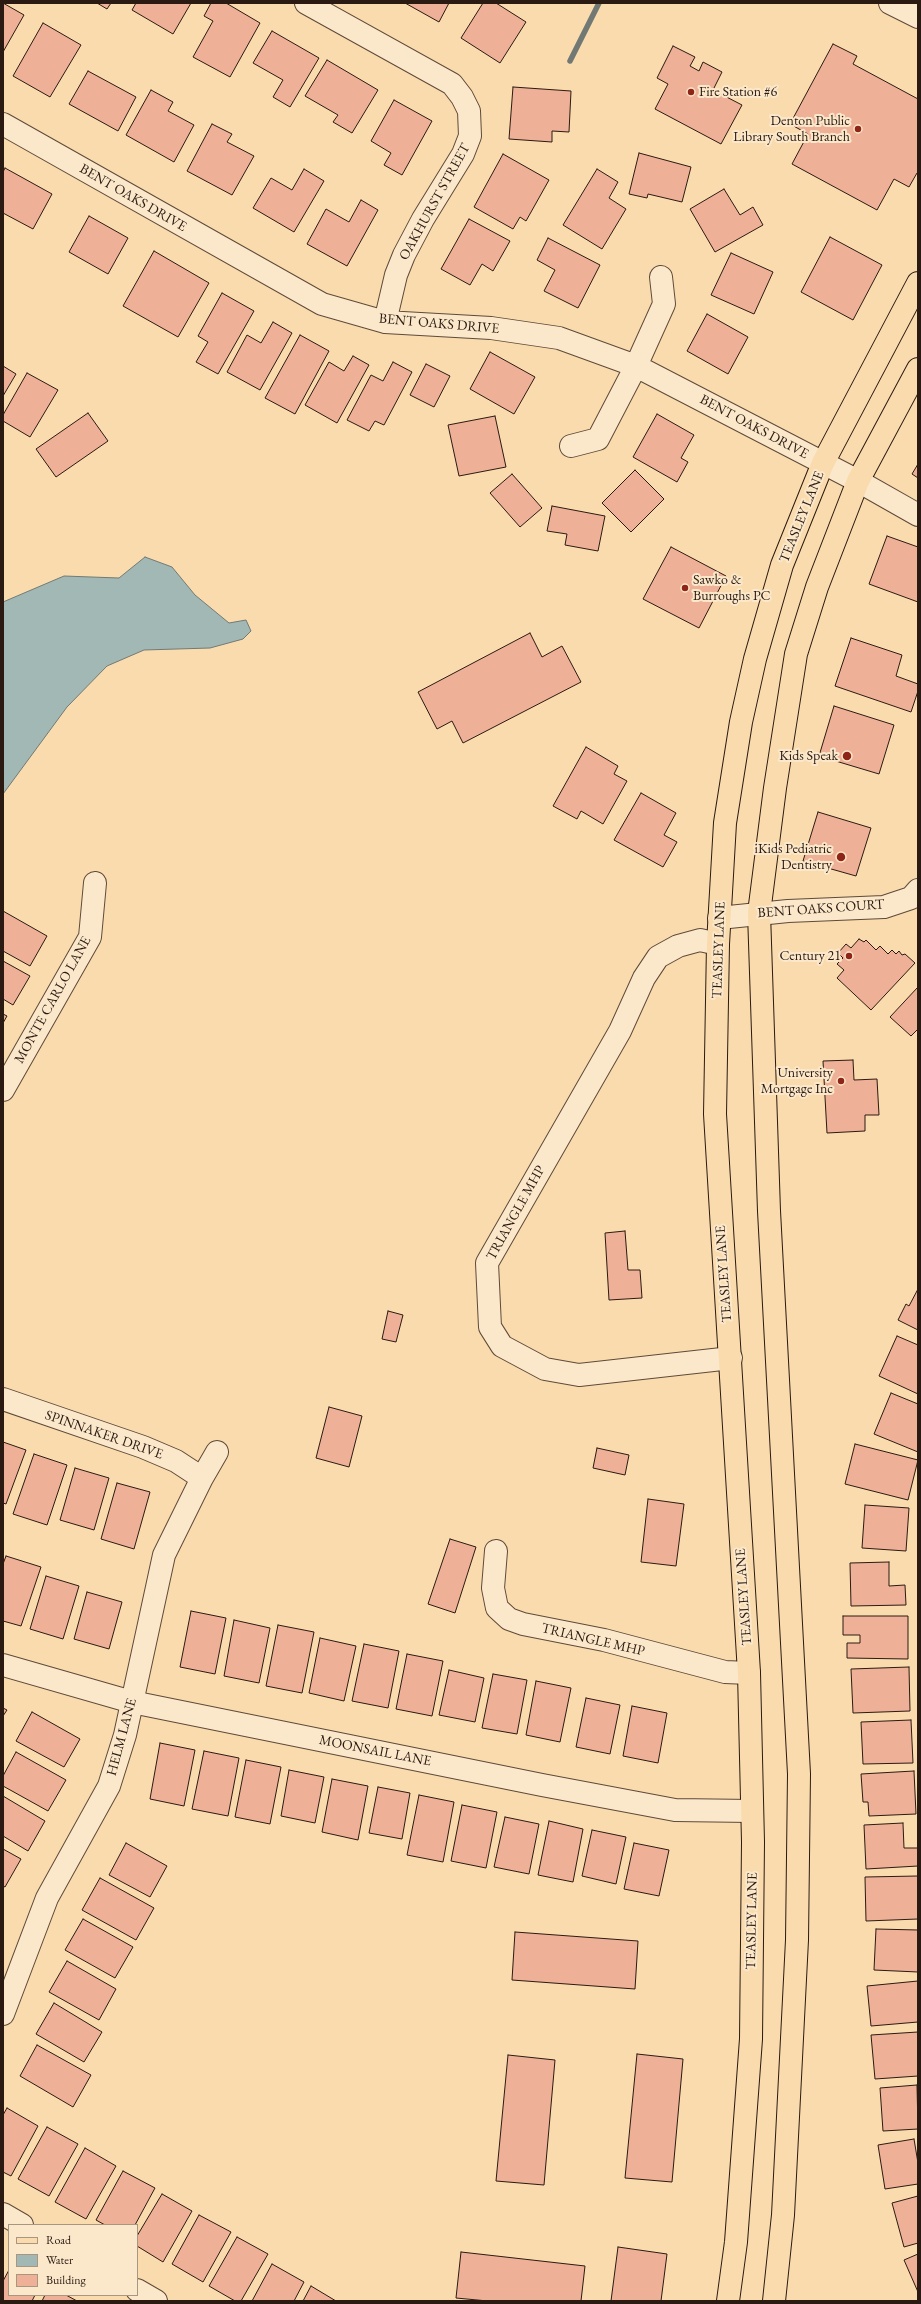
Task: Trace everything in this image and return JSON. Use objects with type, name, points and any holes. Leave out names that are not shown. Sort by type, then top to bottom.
[{"type":"main road","name":"TEASLEY LANE","points":[[728,2301],[736,2242],[751,2039],[752,1811],[749,1673],[731,1358],[720,1213],[716,1114],[718,944],[725,823],[741,722],[755,659],[782,565],[824,463],[918,283]]},
{"type":"main road","points":[[774,2301],[783,2214],[797,1940],[799,1774],[769,1211],[759,913],[775,788],[796,654],[817,587],[858,481],[918,369]]},
{"type":"street","name":"OAKHURST STREET","points":[[306,3],[452,84],[462,97],[469,111],[470,136],[463,154],[423,218],[404,255],[396,275],[385,322]]},
{"type":"street","points":[[890,3],[918,17]]},
{"type":"street","points":[[914,3],[918,5]]},
{"type":"street","name":"BENT OAKS DRIVE","points":[[3,124],[303,295],[322,304],[385,322],[491,328],[560,338],[636,366],[824,463]]},
{"type":"street","points":[[570,446],[598,440],[636,366],[664,304],[661,278]]},
{"type":"street","points":[[824,463],[918,515]]},
{"type":"street","name":"MONTE CARLO LANE","points":[[3,1090],[90,937],[95,883]]},
{"type":"street","name":"BENT OAKS COURT","points":[[719,918],[759,913],[884,907],[911,898],[918,890]]},
{"type":"street","name":"TRIANGLE MHP","points":[[718,944],[700,940],[678,946],[658,957],[644,978],[620,1031],[487,1263],[490,1327],[502,1346],[545,1369],[579,1375],[731,1358]]},
{"type":"street","name":"SPINNAKER DRIVE","points":[[3,1399],[142,1447],[176,1461],[202,1478]]},
{"type":"street","name":"HELM LANE","points":[[3,2014],[8,1979],[47,1898],[109,1786],[125,1736],[164,1555],[202,1478],[217,1452]]},
{"type":"street","name":"TRIANGLE MHP","points":[[496,1551],[493,1588],[497,1608],[509,1619],[523,1624],[604,1640],[725,1672],[749,1673]]},
{"type":"street","name":"MOONSAIL LANE","points":[[3,1666],[132,1702],[675,1810],[752,1811]]},
{"type":"street","points":[[3,2214],[20,2224]]},
{"type":"street","points":[[138,2291],[156,2301]]},
{"type":"water","points":[[145,557],[172,567],[195,595],[229,623],[246,620],[251,631],[243,639],[210,648],[144,650],[107,666],[67,707],[3,794],[3,602],[64,576],[119,578]]},
{"type":"building","points":[[3,3],[24,15],[3,52]]},
{"type":"building","points":[[97,3],[111,3],[107,9]]},
{"type":"building","points":[[136,3],[191,3],[173,34],[132,10]]},
{"type":"building","points":[[211,3],[226,3],[260,23],[230,77],[193,57],[213,21],[204,16]]},
{"type":"building","points":[[405,3],[449,3],[439,22]]},
{"type":"building","points":[[483,3],[496,3],[526,22],[500,63],[461,38]]},
{"type":"building","points":[[43,23],[81,45],[50,97],[13,76]]},
{"type":"building","points":[[272,31],[319,58],[290,107],[273,97],[283,80],[253,63]]},
{"type":"building","name":"Denton Public Library South Branch","points":[[833,44],[857,56],[853,64],[918,99],[918,173],[909,187],[894,179],[877,210],[792,164],[808,134],[790,124]]},
{"type":"building","name":"Fire Station #6","points":[[673,46],[695,57],[690,66],[699,71],[703,62],[722,72],[713,90],[742,105],[721,144],[655,109],[668,84],[657,78]]},
{"type":"building","points":[[327,60],[378,90],[352,133],[333,122],[338,115],[305,96]]},
{"type":"building","points":[[88,71],[136,97],[118,131],[69,104]]},
{"type":"building","points":[[513,87],[571,91],[569,132],[552,131],[552,142],[509,139]]},
{"type":"building","points":[[151,90],[173,102],[168,111],[194,125],[174,162],[126,135]]},
{"type":"building","points":[[394,100],[432,121],[402,175],[384,165],[391,153],[371,141]]},
{"type":"building","points":[[212,124],[232,134],[227,142],[254,156],[232,195],[187,171]]},
{"type":"building","points":[[639,153],[691,167],[682,202],[648,194],[647,198],[629,194]]},
{"type":"building","points":[[503,154],[549,180],[526,221],[520,217],[513,229],[474,207]]},
{"type":"building","points":[[5,168],[52,194],[33,229],[3,213],[3,172]]},
{"type":"building","points":[[304,169],[324,181],[294,232],[253,208],[271,178],[292,190]]},
{"type":"building","points":[[597,169],[618,182],[609,198],[626,209],[602,249],[563,225]]},
{"type":"building","points":[[724,189],[740,215],[753,207],[763,225],[715,252],[690,209]]},
{"type":"building","points":[[361,200],[378,210],[347,266],[307,244],[326,209],[349,222]]},
{"type":"building","points":[[89,216],[128,238],[108,274],[69,252]]},
{"type":"building","points":[[469,219],[510,241],[493,271],[482,264],[470,285],[441,269]]},
{"type":"building","points":[[830,237],[882,265],[853,320],[801,292]]},
{"type":"building","points":[[548,238],[600,265],[578,308],[544,291],[555,270],[537,260]]},
{"type":"building","points":[[154,251],[209,283],[178,337],[123,306]]},
{"type":"building","points":[[731,253],[773,272],[754,314],[711,295]]},
{"type":"building","points":[[222,293],[254,311],[218,374],[196,362],[208,342],[198,336]]},
{"type":"building","points":[[707,314],[748,337],[728,374],[687,351]]},
{"type":"building","points":[[273,322],[292,333],[260,390],[227,372],[247,335],[261,343]]},
{"type":"building","points":[[300,335],[329,351],[295,414],[265,398]]},
{"type":"building","points":[[490,352],[535,377],[514,414],[470,389]]},
{"type":"building","points":[[353,356],[369,365],[337,423],[305,405],[329,362],[344,371]]},
{"type":"building","points":[[393,362],[412,372],[384,425],[375,421],[369,431],[347,420],[371,375],[383,381]]},
{"type":"building","points":[[426,364],[450,376],[434,407],[410,395]]},
{"type":"building","points":[[3,366],[16,374],[3,396]]},
{"type":"building","points":[[27,373],[58,390],[30,437],[3,421],[3,415]]},
{"type":"building","points":[[88,413],[108,441],[56,477],[36,449]]},
{"type":"building","points":[[657,414],[694,435],[681,458],[688,462],[677,482],[633,457]]},
{"type":"building","points":[[495,416],[506,467],[459,476],[448,425]]},
{"type":"building","points":[[918,464],[918,478],[912,474]]},
{"type":"building","points":[[635,470],[664,499],[631,532],[602,503]]},
{"type":"building","points":[[512,474],[542,508],[520,527],[490,493]]},
{"type":"building","points":[[552,506],[605,516],[598,551],[565,545],[567,534],[547,531]]},
{"type":"building","points":[[887,536],[918,547],[918,602],[869,584]]},
{"type":"building","name":"Sawko & Burroughs PC","points":[[671,547],[726,576],[699,628],[643,599]]},
{"type":"building","points":[[530,633],[542,657],[562,646],[581,682],[463,743],[452,721],[437,729],[418,692]]},
{"type":"building","points":[[851,638],[902,655],[896,676],[918,684],[918,691],[911,712],[835,686]]},
{"type":"building","points":[[834,706],[894,725],[879,774],[819,756]]},
{"type":"building","points":[[586,747],[618,766],[614,774],[627,781],[603,824],[581,811],[577,819],[553,806]]},
{"type":"building","points":[[641,793],[676,813],[664,835],[677,842],[663,867],[614,840]]},
{"type":"building","points":[[818,812],[871,828],[856,876],[803,861]]},
{"type":"building","points":[[3,911],[47,936],[30,966],[3,951]]},
{"type":"building","points":[[859,939],[864,942],[866,940],[876,950],[880,946],[888,954],[892,950],[896,954],[899,951],[902,955],[905,954],[915,963],[871,1010],[837,978],[844,970],[837,964],[843,958],[838,953],[846,944],[851,948]]},
{"type":"building","points":[[3,961],[30,976],[13,1005],[3,999]]},
{"type":"building","points":[[918,987],[918,1029],[911,1036],[890,1017]]},
{"type":"building","points":[[3,1014],[7,1016],[3,1023]]},
{"type":"building","points":[[853,1060],[854,1080],[877,1079],[879,1115],[865,1115],[865,1131],[827,1133],[823,1061]]},
{"type":"building","points":[[625,1231],[628,1270],[640,1270],[642,1298],[609,1300],[605,1233]]},
{"type":"building","points":[[918,1289],[918,1330],[898,1320],[906,1304],[909,1306]]},
{"type":"building","points":[[388,1311],[403,1315],[396,1342],[382,1339]]},
{"type":"building","points":[[897,1336],[918,1345],[918,1394],[879,1376]]},
{"type":"building","points":[[891,1393],[918,1404],[918,1452],[874,1434]]},
{"type":"building","points":[[329,1407],[362,1416],[349,1467],[316,1458]]},
{"type":"building","points":[[3,1442],[26,1450],[6,1504],[3,1503]]},
{"type":"building","points":[[855,1444],[918,1460],[908,1500],[845,1484]]},
{"type":"building","points":[[597,1448],[629,1455],[625,1475],[593,1468]]},
{"type":"building","points":[[34,1454],[67,1465],[47,1525],[13,1514]]},
{"type":"building","points":[[75,1468],[109,1478],[94,1530],[60,1520]]},
{"type":"building","points":[[117,1483],[150,1492],[134,1549],[101,1539]]},
{"type":"building","points":[[648,1499],[684,1504],[676,1566],[641,1562]]},
{"type":"building","points":[[865,1505],[909,1508],[906,1551],[862,1548]]},
{"type":"building","points":[[450,1539],[476,1547],[455,1613],[428,1604]]},
{"type":"building","points":[[6,1556],[41,1567],[21,1626],[3,1621],[3,1564]]},
{"type":"building","points":[[889,1562],[889,1586],[905,1585],[906,1605],[851,1606],[850,1563]]},
{"type":"building","points":[[46,1576],[79,1586],[63,1639],[30,1629]]},
{"type":"building","points":[[87,1592],[122,1602],[109,1649],[74,1639]]},
{"type":"building","points":[[191,1611],[226,1618],[215,1674],[180,1667]]},
{"type":"building","points":[[843,1616],[908,1616],[908,1659],[847,1658],[847,1643],[860,1643],[860,1635],[843,1635]]},
{"type":"building","points":[[234,1620],[270,1628],[259,1683],[224,1676]]},
{"type":"building","points":[[278,1625],[314,1632],[302,1693],[266,1686]]},
{"type":"building","points":[[320,1638],[356,1646],[344,1701],[309,1693]]},
{"type":"building","points":[[364,1644],[399,1651],[388,1708],[352,1701]]},
{"type":"building","points":[[407,1654],[443,1661],[432,1716],[396,1709]]},
{"type":"building","points":[[909,1667],[910,1711],[853,1713],[851,1669]]},
{"type":"building","points":[[449,1670],[484,1678],[475,1722],[439,1715]]},
{"type":"building","points":[[493,1674],[527,1680],[517,1734],[482,1728]]},
{"type":"building","points":[[536,1681],[571,1688],[560,1742],[526,1735]]},
{"type":"building","points":[[586,1698],[620,1705],[610,1754],[576,1747]]},
{"type":"building","points":[[632,1706],[667,1713],[658,1763],[623,1756]]},
{"type":"building","points":[[3,1708],[7,1710],[3,1716]]},
{"type":"building","points":[[32,1712],[80,1739],[64,1767],[16,1741]]},
{"type":"building","points":[[911,1720],[913,1763],[863,1764],[861,1722]]},
{"type":"building","points":[[160,1743],[195,1750],[184,1806],[150,1799]]},
{"type":"building","points":[[204,1751],[239,1758],[228,1816],[192,1809]]},
{"type":"building","points":[[16,1752],[66,1780],[48,1811],[3,1786],[3,1776]]},
{"type":"building","points":[[246,1760],[281,1767],[270,1824],[235,1817]]},
{"type":"building","points":[[289,1770],[324,1777],[315,1823],[281,1816]]},
{"type":"building","points":[[914,1771],[916,1814],[869,1816],[868,1802],[863,1802],[861,1774]]},
{"type":"building","points":[[332,1779],[368,1786],[358,1840],[322,1832]]},
{"type":"building","points":[[378,1787],[410,1793],[402,1839],[369,1833]]},
{"type":"building","points":[[419,1795],[454,1802],[443,1862],[407,1855]]},
{"type":"building","points":[[3,1796],[45,1821],[28,1851],[3,1836]]},
{"type":"building","points":[[462,1805],[497,1812],[486,1868],[451,1861]]},
{"type":"building","points":[[505,1817],[539,1824],[529,1874],[494,1867]]},
{"type":"building","points":[[549,1821],[583,1829],[573,1882],[538,1875]]},
{"type":"building","points":[[903,1823],[904,1848],[918,1848],[918,1866],[866,1869],[864,1825]]},
{"type":"building","points":[[592,1830],[626,1837],[616,1884],[582,1876]]},
{"type":"building","points":[[126,1843],[167,1866],[150,1897],[109,1875]]},
{"type":"building","points":[[634,1843],[669,1850],[659,1896],[624,1889]]},
{"type":"building","points":[[3,1849],[21,1859],[5,1887],[3,1886]]},
{"type":"building","points":[[918,1876],[918,1919],[866,1921],[865,1877]]},
{"type":"building","points":[[100,1878],[154,1908],[136,1940],[82,1910]]},
{"type":"building","points":[[83,1919],[133,1947],[115,1978],[65,1950]]},
{"type":"building","points":[[876,1929],[918,1930],[918,1972],[874,1970]]},
{"type":"building","points":[[515,1932],[638,1941],[635,1989],[512,1980]]},
{"type":"building","points":[[67,1961],[116,1989],[99,2020],[49,1992]]},
{"type":"building","points":[[918,1981],[918,2022],[871,2026],[867,1986]]},
{"type":"building","points":[[54,2003],[102,2032],[84,2062],[36,2034]]},
{"type":"building","points":[[918,2032],[918,2076],[875,2079],[871,2035]]},
{"type":"building","points":[[37,2045],[91,2075],[73,2107],[20,2076]]},
{"type":"building","points":[[637,2054],[683,2059],[672,2182],[625,2178]]},
{"type":"building","points":[[508,2055],[555,2060],[544,2185],[496,2181]]},
{"type":"building","points":[[917,2085],[918,2129],[883,2131],[880,2088]]},
{"type":"building","points":[[7,2108],[38,2126],[11,2176],[3,2172],[3,2115]]},
{"type":"building","points":[[47,2127],[78,2144],[49,2196],[18,2179]]},
{"type":"building","points":[[914,2139],[918,2163],[918,2184],[885,2189],[878,2145]]},
{"type":"building","points":[[85,2148],[116,2166],[86,2219],[55,2202]]},
{"type":"building","points":[[123,2171],[155,2188],[136,2224],[103,2224],[96,2220]]},
{"type":"building","points":[[162,2194],[192,2211],[163,2262],[138,2247],[138,2234]]},
{"type":"building","points":[[918,2196],[918,2243],[904,2247],[892,2203]]},
{"type":"building","points":[[199,2215],[231,2232],[203,2282],[172,2264]]},
{"type":"building","points":[[237,2237],[268,2254],[241,2301],[235,2301],[209,2286]]},
{"type":"building","points":[[618,2247],[667,2254],[661,2301],[611,2301]]},
{"type":"building","points":[[461,2252],[585,2266],[581,2301],[488,2301],[456,2298]]},
{"type":"building","points":[[918,2254],[918,2292],[904,2260]]},
{"type":"building","points":[[272,2264],[304,2282],[294,2301],[252,2301]]},
{"type":"building","points":[[8,2272],[8,2296],[34,2296],[32,2301],[3,2301],[3,2281]]},
{"type":"building","points":[[311,2286],[336,2301],[303,2301]]},
{"type":"building","points":[[44,2296],[68,2296],[77,2301],[42,2301]]},
{"type":"waterway","points":[[570,61],[599,3]]},
{"type":"place","name":"Fire Station #6","points":[[691,92]]},
{"type":"place","name":"Denton Public Library South Branch","points":[[858,129]]},
{"type":"place","name":"Sawko & Burroughs PC","points":[[685,588]]},
{"type":"place","name":"Kids Speak","points":[[847,756]]},
{"type":"place","name":"iKids Pediatric Dentistry","points":[[841,857]]},
{"type":"place","name":"Century 21","points":[[849,956]]},
{"type":"place","name":"University Mortgage Inc","points":[[841,1081]]}]
